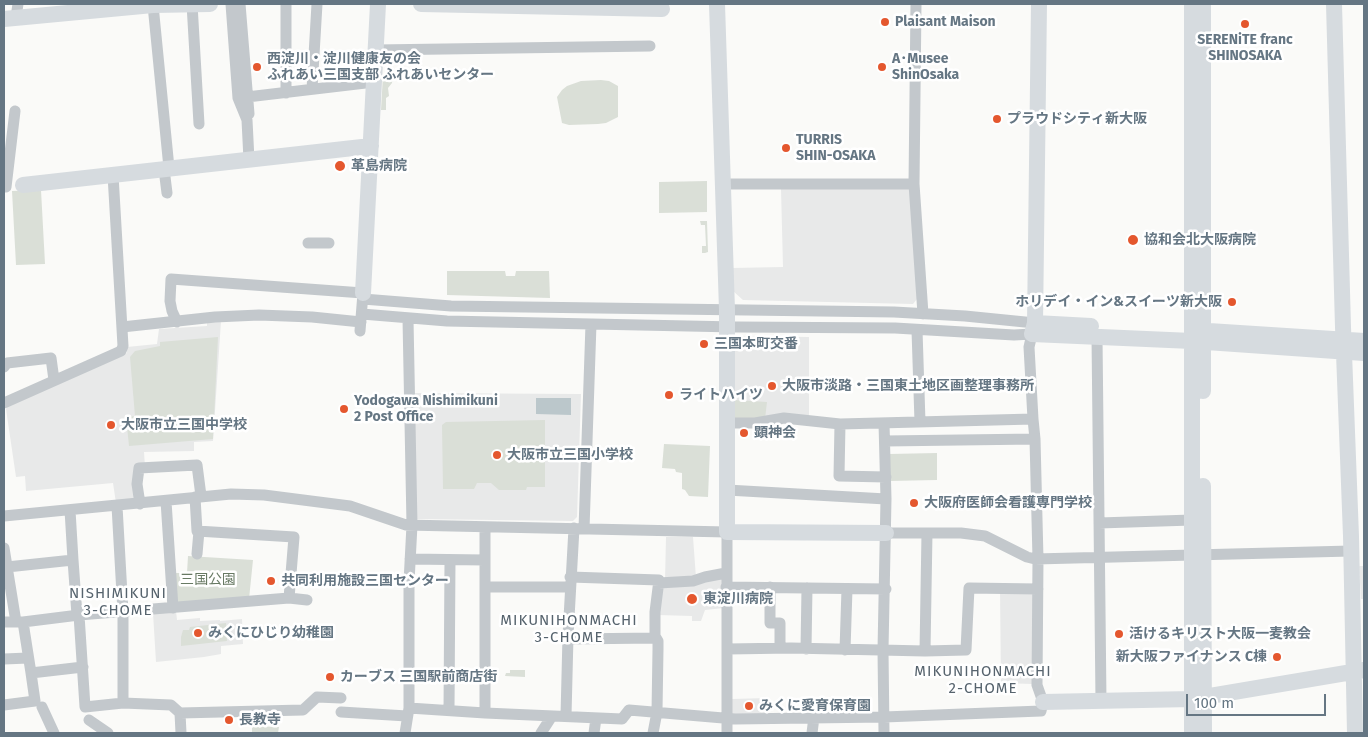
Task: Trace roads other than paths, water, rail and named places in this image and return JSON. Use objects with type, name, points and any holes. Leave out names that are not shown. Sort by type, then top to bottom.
[{"type":"street","points":[[192,4],[199,124]]},
{"type":"street","points":[[13,13],[128,6],[210,4]]},
{"type":"street","points":[[231,4],[238,98],[247,120],[251,160]]},
{"type":"street","points":[[240,4],[250,120],[251,160]]},
{"type":"street","points":[[286,4],[286,93]]},
{"type":"street","points":[[312,89],[317,4]]},
{"type":"street","points":[[361,322],[378,4]]},
{"type":"street","points":[[421,4],[662,9]]},
{"type":"street","points":[[717,4],[728,318],[727,733]]},
{"type":"street","points":[[916,4],[914,184],[923,314]]},
{"type":"street","points":[[341,712],[449,710],[622,719],[629,710],[735,719],[884,717],[1041,711],[1044,702],[1037,685],[1038,559],[1035,438],[1030,347],[1034,329],[1039,4]]},
{"type":"street","points":[[1192,4],[1198,336],[1192,520],[1198,554]]},
{"type":"street","points":[[1192,733],[1198,698],[1198,336],[1203,4]]},
{"type":"street","points":[[1334,4],[1351,551],[1359,671],[1355,733]]},
{"type":"street","points":[[153,6],[167,168],[167,193]]},
{"type":"street","points":[[376,50],[650,46]]},
{"type":"street","points":[[247,97],[374,82]]},
{"type":"street","points":[[15,111],[5,187],[371,146]]},
{"type":"street","points":[[4,403],[122,350],[113,175]]},
{"type":"street","points":[[723,184],[914,184]]},
{"type":"street","points":[[308,243],[329,243]]},
{"type":"street","points":[[177,322],[172,312],[170,301],[171,279],[363,296],[411,303],[593,308],[917,330],[1014,335],[1034,329],[1344,345],[1364,341]]},
{"type":"street","points":[[405,733],[408,712],[412,525],[409,319],[411,303]]},
{"type":"street","points":[[488,306],[484,311],[484,317],[488,322]]},
{"type":"street","points":[[566,716],[570,582],[579,528],[593,308]]},
{"type":"street","points":[[122,327],[215,317],[259,315],[312,317],[361,322],[409,319],[592,324],[728,318],[923,314],[1011,319],[1034,329],[1097,337],[1198,336]]},
{"type":"street","points":[[917,330],[920,422]]},
{"type":"street","points":[[1097,337],[1101,701]]},
{"type":"street","points":[[1344,345],[1364,353]]},
{"type":"street","points":[[4,367],[7,363],[51,358],[54,380]]},
{"type":"street","points":[[727,423],[755,423],[784,418],[840,424],[1033,419]]},
{"type":"street","points":[[884,423],[886,477],[886,589],[883,650],[884,733]]},
{"type":"street","points":[[840,424],[839,476],[886,477]]},
{"type":"street","points":[[885,441],[1035,438]]},
{"type":"street","points":[[140,504],[137,484],[139,468],[197,465],[196,531],[294,537],[289,598]]},
{"type":"street","points":[[727,490],[886,499]]},
{"type":"street","points":[[4,516],[231,494],[264,495],[350,506],[406,525],[579,528],[650,532],[960,533],[985,536],[1027,557],[1038,559],[1351,551]]},
{"type":"street","points":[[166,501],[172,608]]},
{"type":"street","points":[[117,506],[123,612],[123,703]]},
{"type":"street","points":[[70,510],[85,707],[123,703],[171,705],[180,713],[303,710],[317,697],[341,698]]},
{"type":"street","points":[[1099,523],[1192,520]]},
{"type":"street","points":[[485,527],[485,713]]},
{"type":"street","points":[[197,554],[199,531]]},
{"type":"street","points":[[925,651],[927,533]]},
{"type":"street","points":[[4,548],[28,658],[35,701],[4,705]]},
{"type":"street","points":[[410,559],[485,560]]},
{"type":"street","points":[[7,566],[74,560]]},
{"type":"street","points":[[449,710],[450,560]]},
{"type":"street","points":[[485,587],[570,582],[659,580],[659,583],[683,582],[726,573]]},
{"type":"street","points":[[653,733],[657,712],[658,649],[655,612],[659,583]]},
{"type":"street","points":[[726,586],[886,589]]},
{"type":"street","points":[[770,587],[770,623],[780,623],[780,648]]},
{"type":"street","points":[[806,648],[807,588]]},
{"type":"street","points":[[845,650],[847,588]]},
{"type":"street","points":[[728,649],[966,650],[970,588],[1038,589]]},
{"type":"street","points":[[4,622],[289,598],[307,600]]},
{"type":"street","points":[[568,639],[656,638]]},
{"type":"street","points":[[4,659],[28,658]]},
{"type":"street","points":[[30,673],[83,667]]},
{"type":"street","points":[[1044,702],[1198,698],[1359,671]]},
{"type":"street","points":[[1198,698],[1204,733]]},
{"type":"street","points":[[42,707],[54,733]]},
{"type":"street","points":[[180,713],[181,733]]},
{"type":"street","points":[[541,733],[552,716]]},
{"type":"street","points":[[812,733],[814,717]]},
{"type":"street","points":[[594,733],[596,718]]},
{"type":"street","points":[[89,720],[108,733]]},
{"type":"place","name":"Plaisant Maison","points":[[885,22]]},
{"type":"place","name":"SERENiTE franc SHINOSAKA","points":[[1245,24]]},
{"type":"place","name":"西淀川・淀川健康友の会 ふれあい三国支部 ふれあいセンター","points":[[257,67]]},
{"type":"place","name":"A･Musee ShinOsaka","points":[[882,67]]},
{"type":"place","name":"プラウドシティ新大阪","points":[[997,119]]},
{"type":"place","name":"TURRIS SHIN-OSAKA","points":[[786,148]]},
{"type":"place","name":"革島病院","points":[[340,166]]},
{"type":"place","name":"協和会北大阪病院","points":[[1133,240]]},
{"type":"place","name":"ホリデイ・イン&スイーツ新大阪","points":[[1232,302]]},
{"type":"place","name":"三国本町交番","points":[[704,344]]},
{"type":"place","name":"大阪市淡路・三国東土地区画整理事務所","points":[[772,386]]},
{"type":"place","name":"ライトハイツ","points":[[669,395]]},
{"type":"place","name":"Yodogawa Nishimikuni 2 Post Office","points":[[344,409]]},
{"type":"place","name":"大阪市立三国中学校","points":[[111,425]]},
{"type":"place","name":"顕神会","points":[[744,433]]},
{"type":"place","name":"大阪市立三国小学校","points":[[497,455]]},
{"type":"place","name":"大阪府医師会看護専門学校","points":[[914,503]]},
{"type":"place","name":"共同利用施設三国センター","points":[[271,581]]},
{"type":"place","name":"東淀川病院","points":[[692,599]]},
{"type":"place","name":"みくにひじり幼稚園","points":[[198,633]]},
{"type":"place","name":"活けるキリスト大阪一麦教会","points":[[1119,634]]},
{"type":"place","name":"新大阪ファイナンス C棟","points":[[1277,657]]},
{"type":"place","name":"カーブス 三国駅前商店街","points":[[330,677]]},
{"type":"place","name":"みくに愛育保育園","points":[[749,706]]},
{"type":"place","name":"長教寺","points":[[229,720]]},
{"type":"district","name":"NISHIMIKUNI 3-CHOME","points":[[118,602]]},
{"type":"district","name":"MIKUNIHONMACHI 3-CHOME","points":[[569,630]]},
{"type":"district","name":"MIKUNIHONMACHI 2-CHOME","points":[[983,680]]},
{"type":"park label","name":"三国公園","points":[[208,580]]}]
